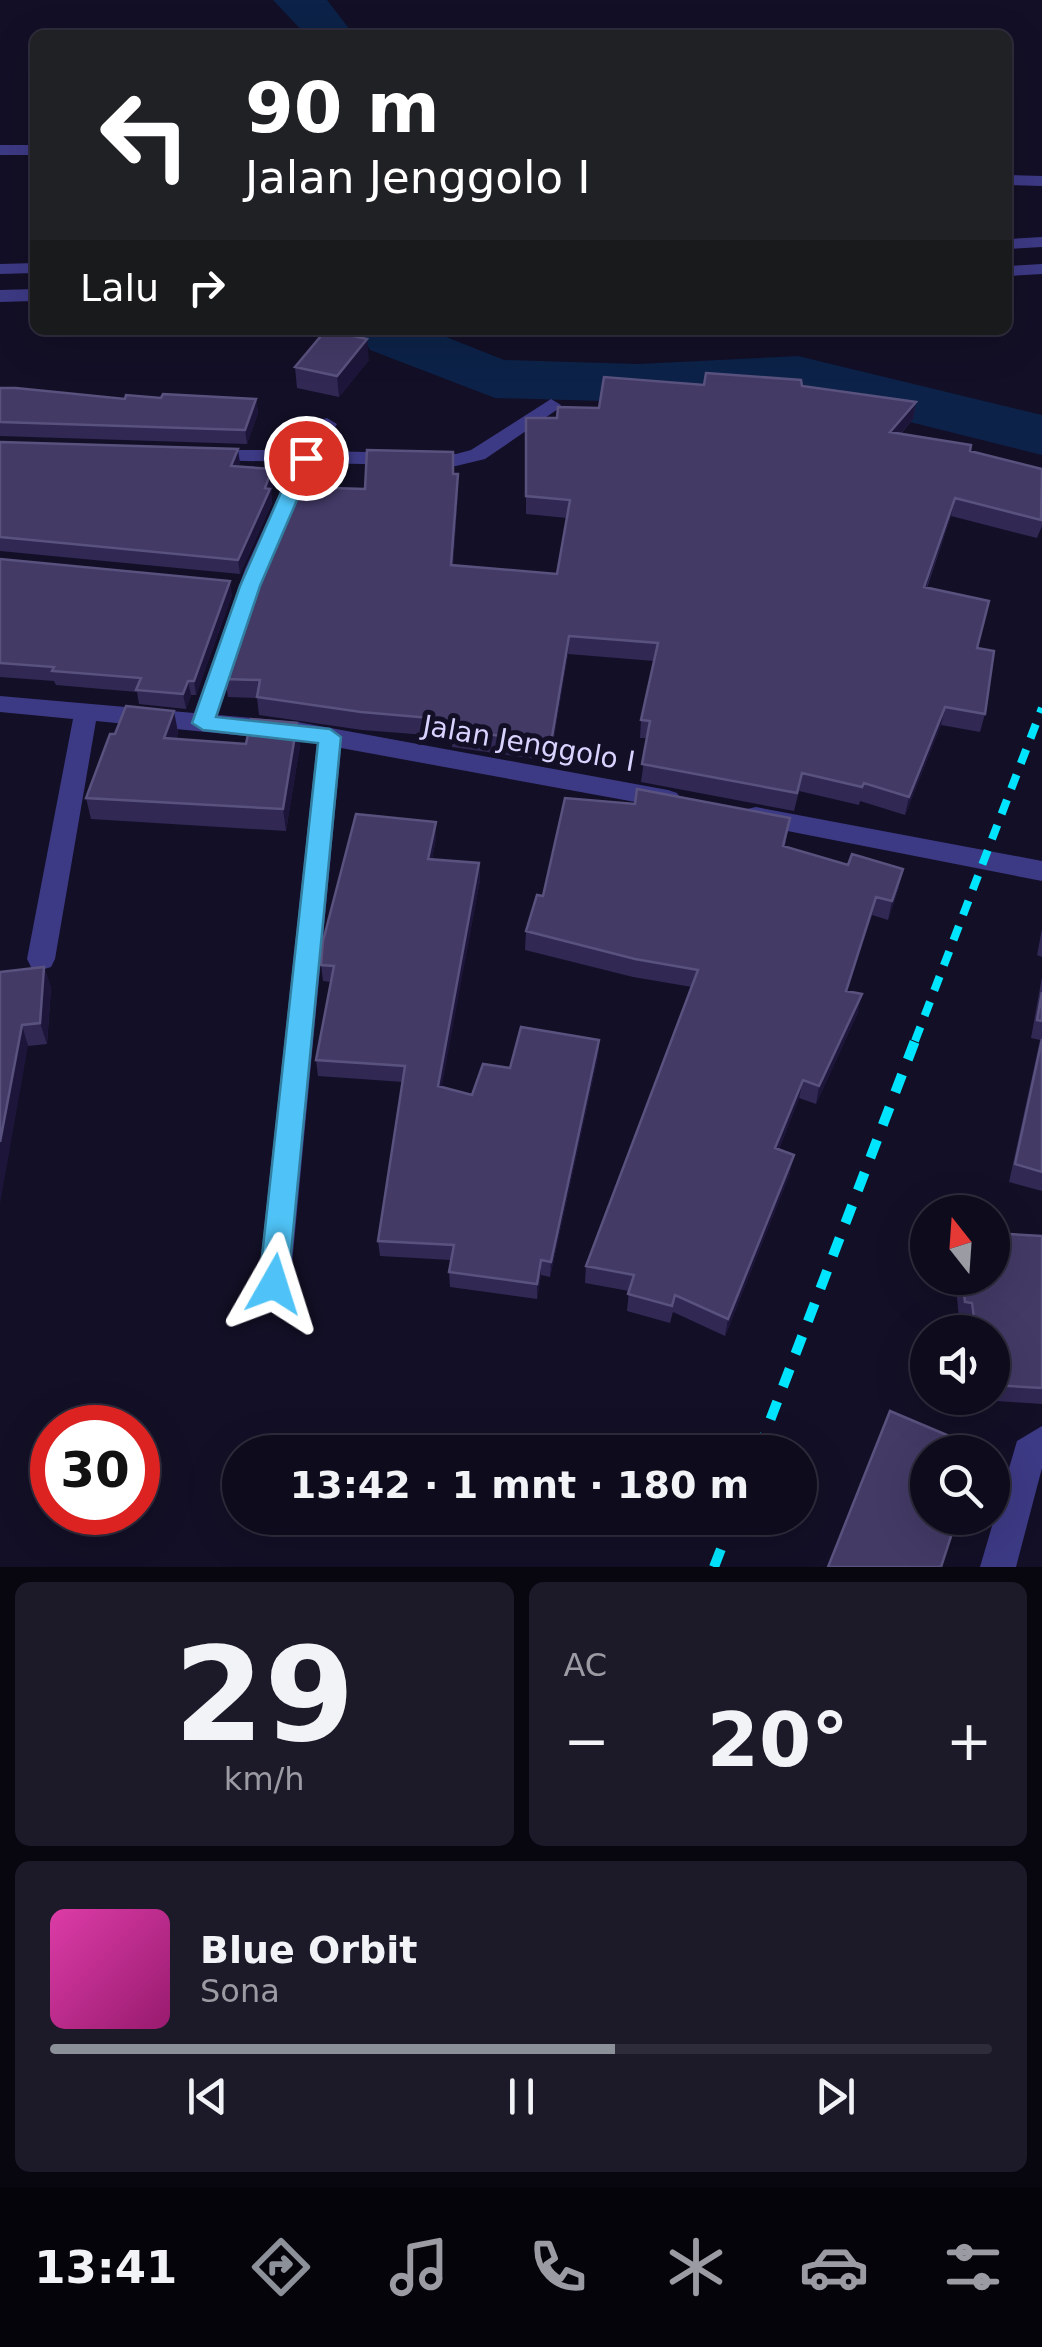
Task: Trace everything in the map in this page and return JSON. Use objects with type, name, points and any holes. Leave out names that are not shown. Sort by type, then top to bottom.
[{"type":"street","points":[[0,150],[30,150]]},
{"type":"street","points":[[1012,180],[1042,181]]},
{"type":"street","points":[[1012,244],[1042,242]]},
{"type":"street","points":[[0,268],[30,268]]},
{"type":"street","points":[[1012,271],[1042,268]]},
{"type":"street","points":[[0,296],[30,295]]},
{"type":"street","points":[[191,453],[456,460],[478,454],[552,405]]},
{"type":"street","points":[[203,723],[240,585],[328,424]]},
{"type":"street","name":"Jalan Jenggolo I","points":[[0,704],[330,737],[700,805]]},
{"type":"street","points":[[41,959],[86,712]]},
{"type":"street","points":[[274,1284],[330,737]]},
{"type":"street","points":[[738,812],[1042,871]]},
{"type":"street","points":[[998,1567],[1028,1453],[1042,1442]]},
{"type":"building","points":[[322,335],[367,339],[337,376],[295,367]]},
{"type":"building","points":[[706,373],[801,380],[802,386],[916,402],[890,432],[971,445],[970,451],[1042,469],[1041,520],[955,498],[924,587],[989,601],[977,648],[994,651],[985,714],[945,707],[909,797],[864,783],[862,787],[802,773],[797,793],[642,764],[650,721],[641,720],[658,643],[569,636],[551,743],[451,729],[454,720],[257,697],[260,680],[225,679],[268,552],[298,487],[365,489],[367,450],[453,452],[453,474],[458,474],[451,565],[557,574],[570,500],[526,496],[526,418],[557,418],[558,407],[599,408],[604,377],[704,385]]},
{"type":"building","points":[[0,388],[125,399],[126,395],[161,398],[163,394],[256,399],[245,430],[0,422]]},
{"type":"building","points":[[0,442],[238,449],[231,466],[272,469],[265,488],[270,489],[238,560],[0,537]]},
{"type":"building","points":[[0,559],[230,581],[194,681],[188,681],[183,694],[136,690],[141,678],[0,663]]},
{"type":"building","points":[[126,706],[174,711],[164,738],[246,744],[251,719],[297,723],[283,809],[86,798],[110,734],[115,734]]},
{"type":"building","points":[[637,789],[790,818],[783,846],[848,865],[852,854],[903,869],[892,901],[876,897],[846,991],[862,994],[819,1086],[803,1080],[775,1148],[794,1155],[728,1319],[675,1295],[672,1306],[628,1294],[634,1275],[586,1266],[698,970],[635,959],[526,931],[537,895],[543,896],[565,798],[635,804]]},
{"type":"building","points":[[356,814],[436,822],[428,859],[479,863],[438,1086],[472,1095],[483,1064],[510,1068],[521,1027],[599,1040],[551,1262],[541,1260],[537,1284],[449,1272],[454,1245],[378,1241],[405,1066],[316,1060],[334,966],[321,965],[323,941]]},
{"type":"building","points":[[44,967],[40,1023],[22,1025],[0,1142],[0,972]]},
{"type":"building","points":[[1042,992],[1042,1021],[1037,1020]]},
{"type":"building","points":[[1042,1039],[1042,1172],[1015,1164]]},
{"type":"building","points":[[1010,1234],[1042,1236],[1042,1388],[1010,1386],[1010,1315],[974,1315],[972,1303],[965,1302],[964,1295],[1010,1295]]},
{"type":"building","points":[[890,1411],[947,1435],[910,1435],[910,1535],[951,1535],[941,1567],[828,1567]]},
{"type":"waterway","points":[[297,0],[317,15],[327,30]]},
{"type":"waterway","points":[[391,335],[495,379],[638,383],[798,375],[1042,435]]},
{"type":"railway","points":[[915,1041],[1042,708]]},
{"type":"railway","points":[[764,1435],[916,1038]]},
{"type":"railway","points":[[714,1567],[726,1535]]},
{"type":"route","points":[[274,1284],[330,737],[203,723],[250,586],[306,458]]}]
